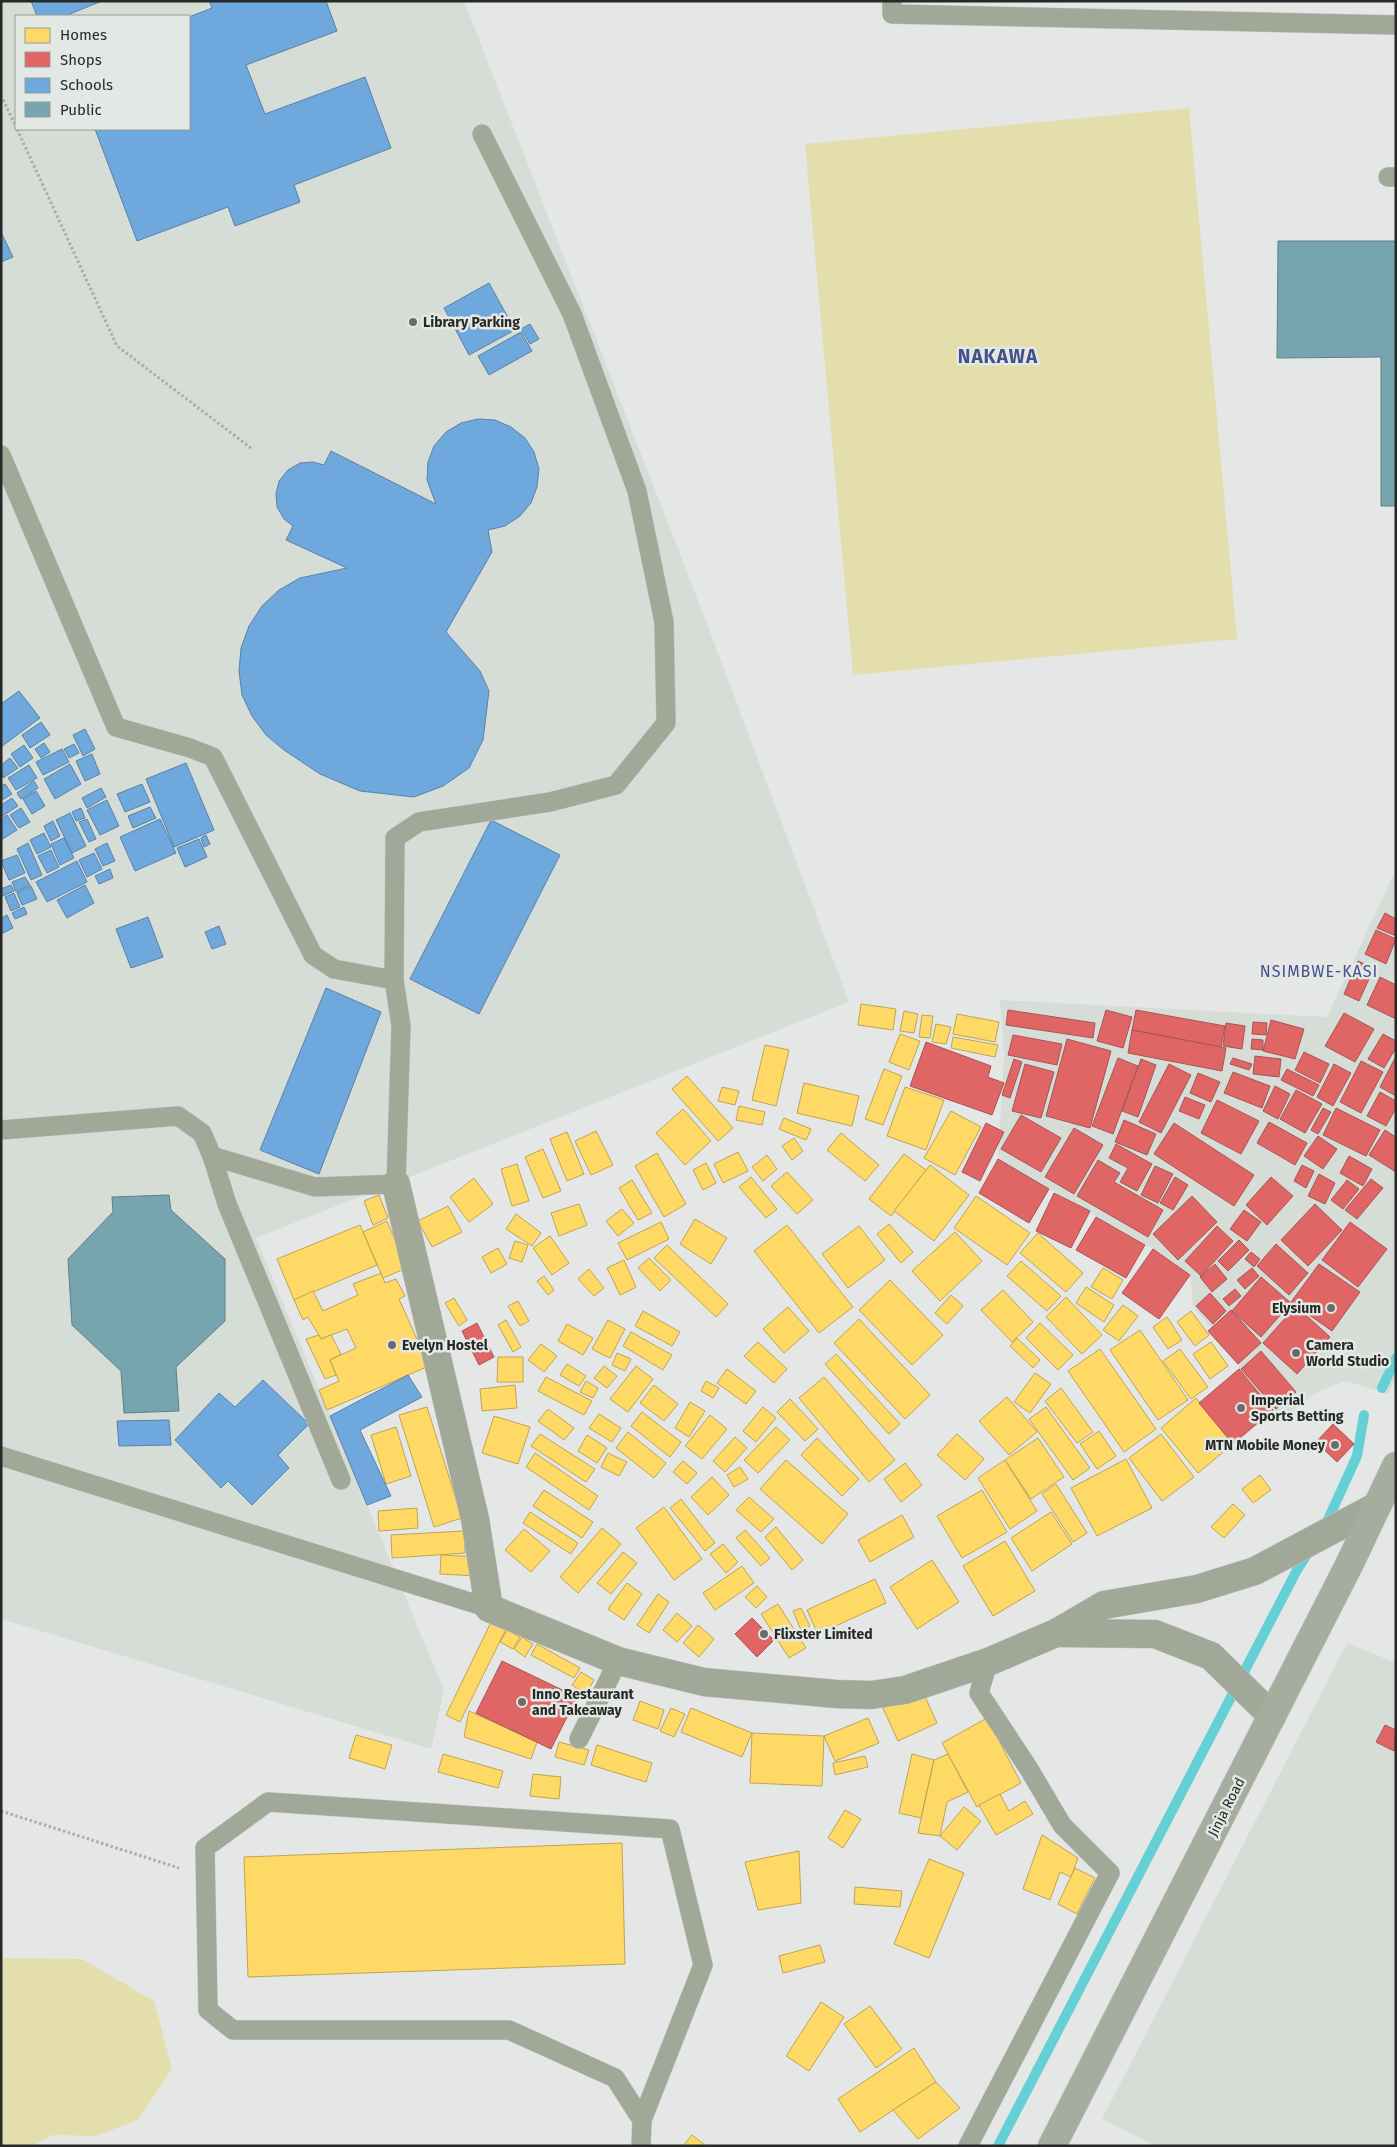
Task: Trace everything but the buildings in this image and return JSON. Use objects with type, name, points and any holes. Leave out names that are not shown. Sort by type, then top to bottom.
[{"type":"highway","name":"Jinja Road","points":[[1052,2146],[1272,1716],[1396,1466]]},
{"type":"street","points":[[396,1184],[475,1519],[489,1608],[618,1661],[704,1682],[836,1694],[871,1695],[905,1690],[988,1662],[1056,1633],[1104,1605],[1197,1589],[1255,1571],[1377,1506]]},
{"type":"street","points":[[1056,1633],[1155,1634],[1211,1656],[1272,1716]]},
{"type":"lane","points":[[892,1],[892,14],[1396,25]]},
{"type":"lane","points":[[212,1156],[315,1187],[396,1184],[401,1026],[394,980],[395,838],[419,822],[550,802],[616,785],[666,723],[664,622],[637,491],[572,314],[482,134]]},
{"type":"lane","points":[[1,455],[116,727],[190,748],[213,757],[313,954],[334,969],[394,980]]},
{"type":"lane","points":[[1,1130],[178,1116],[202,1133],[212,1156],[227,1204],[341,1480]]},
{"type":"lane","points":[[1,1456],[489,1608]]},
{"type":"lane","points":[[579,1739],[618,1661]]},
{"type":"lane","points":[[968,2146],[1110,1874],[1062,1825],[1029,1769],[979,1693],[988,1662]]},
{"type":"lane","points":[[641,2146],[642,2120],[703,1965],[670,1829],[268,1802],[205,1848],[208,2010],[232,2030],[509,2030],[615,2078],[642,2120]]},
{"type":"path","points":[[1,95],[15,124]]},
{"type":"path","points":[[18,130],[117,346],[251,448]]},
{"type":"path","points":[[1,1811],[206,1877]]},
{"type":"shaded area","points":[[1,1],[464,1],[698,600],[849,1002],[256,1238],[444,1690],[431,1749],[1,1619]]},
{"type":"shaded area","points":[[1189,108],[1237,639],[853,675],[805,144]]},
{"type":"shaded area","points":[[1396,869],[1396,1378],[1388,1394],[1346,1381],[1319,1391],[1283,1418],[1273,1410],[1239,1369],[1237,1362],[1193,1306],[1190,1275],[1153,1249],[998,1159],[1004,1053],[1000,1000],[1327,1017]]},
{"type":"shaded area","points":[[1347,1643],[1394,1662],[1396,1661],[1396,2146],[1155,2146],[1102,2119]]},
{"type":"shaded area","points":[[1,1958],[82,1959],[154,2001],[172,2068],[138,2120],[96,2136],[53,2135],[32,2146],[1,2146]]},
{"type":"waterway","points":[[1382,1388],[1396,1358]]},
{"type":"waterway","points":[[1325,1526],[1357,1456],[1364,1415]]},
{"type":"waterway","points":[[998,2146],[1297,1570],[1309,1551]]},
{"type":"place","name":"Library Parking","points":[[413,322]]},
{"type":"place","name":"Elysium","points":[[1331,1308]]},
{"type":"place","name":"Evelyn Hostel","points":[[392,1345]]},
{"type":"place","name":"Camera World Studio","points":[[1296,1353]]},
{"type":"place","name":"Imperial Sports Betting","points":[[1241,1408]]},
{"type":"place","name":"MTN Mobile Money","points":[[1335,1445]]},
{"type":"place","name":"Flixster Limited","points":[[764,1634]]},
{"type":"place","name":"Inno Restaurant and Takeaway","points":[[522,1702]]},
{"type":"district","name":"NAKAWA","points":[[998,356]]},
{"type":"district","name":"NSIMBWE-KASI","points":[[1319,971]]}]
